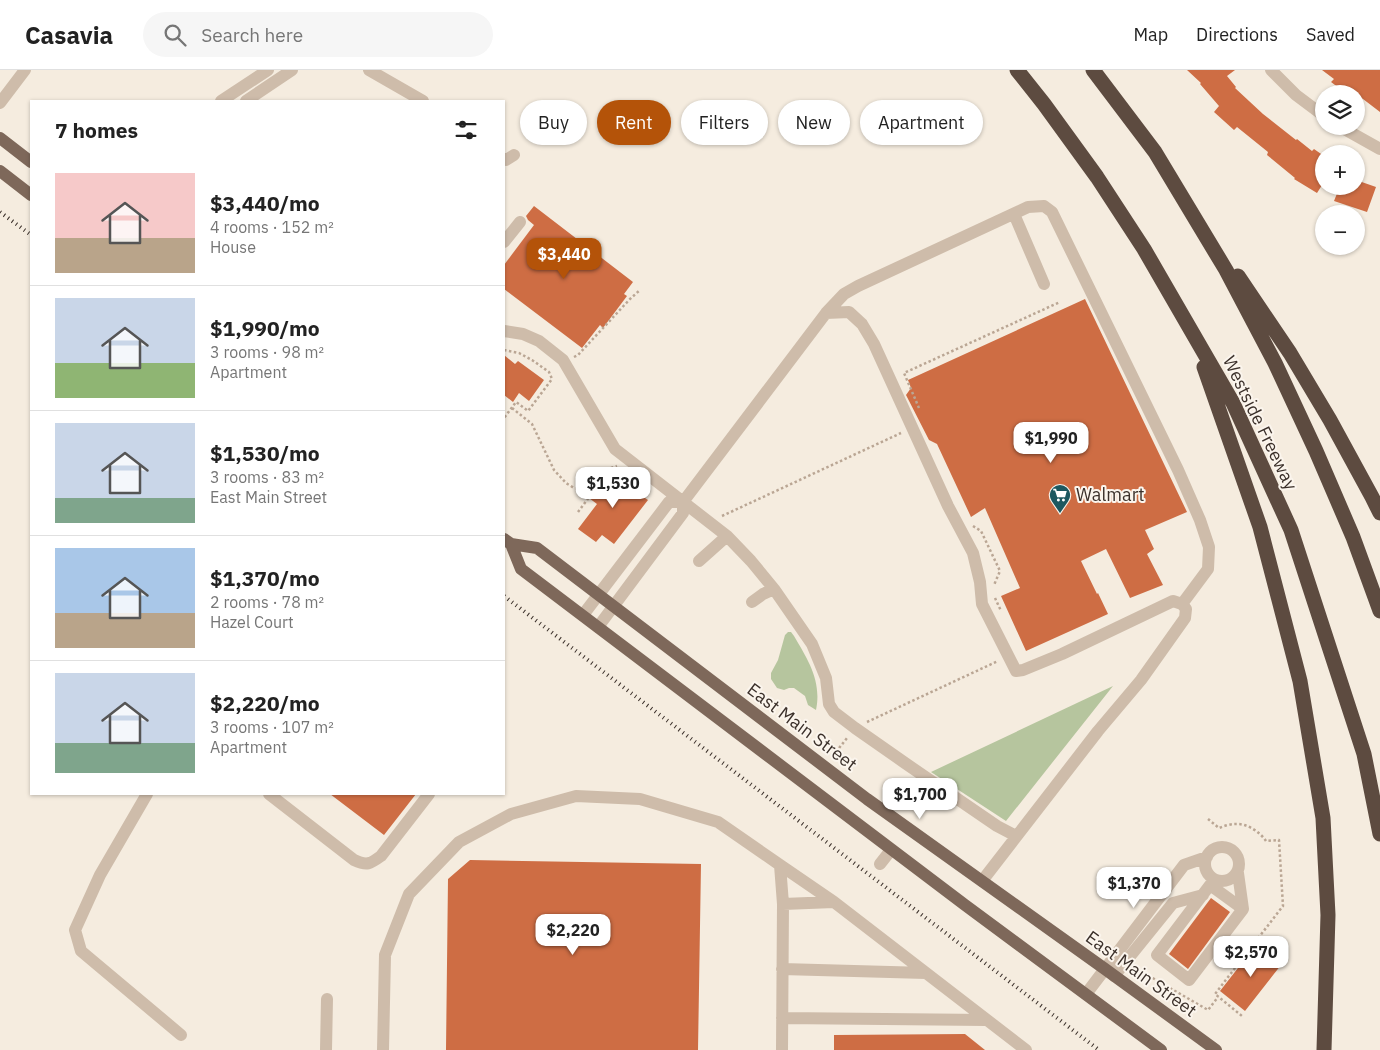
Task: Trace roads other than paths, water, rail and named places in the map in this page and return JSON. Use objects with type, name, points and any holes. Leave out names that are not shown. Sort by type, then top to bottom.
[{"type":"highway","name":"Westside Freeway","points":[[1017,70],[1097,177],[1144,249],[1190,326],[1233,404],[1291,530],[1364,754],[1380,834]]},
{"type":"highway","points":[[1093,70],[1155,152],[1290,352],[1335,428],[1380,513]]},
{"type":"highway","points":[[1155,152],[1226,270],[1275,363],[1353,537],[1380,611]]},
{"type":"highway","points":[[1190,326],[1260,527],[1300,682],[1323,818],[1328,915],[1324,1050]]},
{"type":"main road","points":[[0,138],[30,161]]},
{"type":"main road","points":[[0,171],[30,194]]},
{"type":"main road","name":"East Main Street","points":[[507,542],[537,548],[867,799],[1216,1050]]},
{"type":"main road","name":"East Main Street","points":[[507,542],[521,569],[890,850],[1162,1050]]},
{"type":"street","points":[[0,103],[25,70]]},
{"type":"street","points":[[223,100],[268,70]]},
{"type":"street","points":[[247,100],[292,70]]},
{"type":"street","points":[[369,70],[421,100]]},
{"type":"street","points":[[1271,70],[1315,109]]},
{"type":"street","points":[[1354,135],[1380,149]]},
{"type":"street","points":[[598,627],[683,513],[683,502],[826,313],[844,294],[1028,207],[1044,206],[1052,212],[1174,461],[1200,520],[1209,547],[1208,569],[1182,604]]},
{"type":"street","points":[[1014,214],[1044,284]]},
{"type":"street","points":[[505,241],[520,222]]},
{"type":"street","points":[[826,313],[849,312],[862,324],[874,344],[948,506],[973,553],[980,582],[982,604],[1016,671],[1062,654],[1173,601],[1182,604],[1186,609],[1185,618],[1141,680],[1098,731],[982,881]]},
{"type":"street","points":[[505,331],[523,334],[540,341],[564,362],[614,449],[728,536],[751,561],[774,589],[812,644],[826,678],[828,704],[834,712],[982,816],[1016,836]]},
{"type":"street","points":[[583,616],[669,502],[683,502]]},
{"type":"street","points":[[698,562],[728,536]]},
{"type":"street","points":[[752,602],[774,589]]},
{"type":"street","points":[[146,795],[100,876],[75,930],[81,951],[181,1035]]},
{"type":"street","points":[[270,795],[354,860],[364,865],[372,863],[381,856],[428,795]]},
{"type":"street","points":[[383,1050],[385,955],[409,894],[459,842],[511,814],[576,796],[640,799],[718,822],[834,902],[1026,1050]]},
{"type":"street","points":[[1220,848],[1231,849],[1240,862],[1238,873],[1243,909],[1189,980],[1157,955],[1209,886],[1205,862],[1211,852],[1220,848]]},
{"type":"street","points":[[880,864],[890,850]]},
{"type":"street","points":[[1110,972],[1184,866],[1207,857]]},
{"type":"street","points":[[780,865],[783,904],[782,1050]]},
{"type":"street","points":[[1086,994],[1110,972],[1173,903],[1209,886],[1229,880],[1238,873]]},
{"type":"street","points":[[1209,886],[1243,909]]},
{"type":"street","points":[[783,904],[834,902]]},
{"type":"street","points":[[782,969],[926,974]]},
{"type":"street","points":[[326,1050],[327,999]]},
{"type":"street","points":[[782,1018],[986,1020]]},
{"type":"railway","points":[[0,212],[30,234]]},
{"type":"railway","points":[[505,597],[1099,1050]]},
{"type":"place","name":"Walmart","points":[[1060,514]]}]
